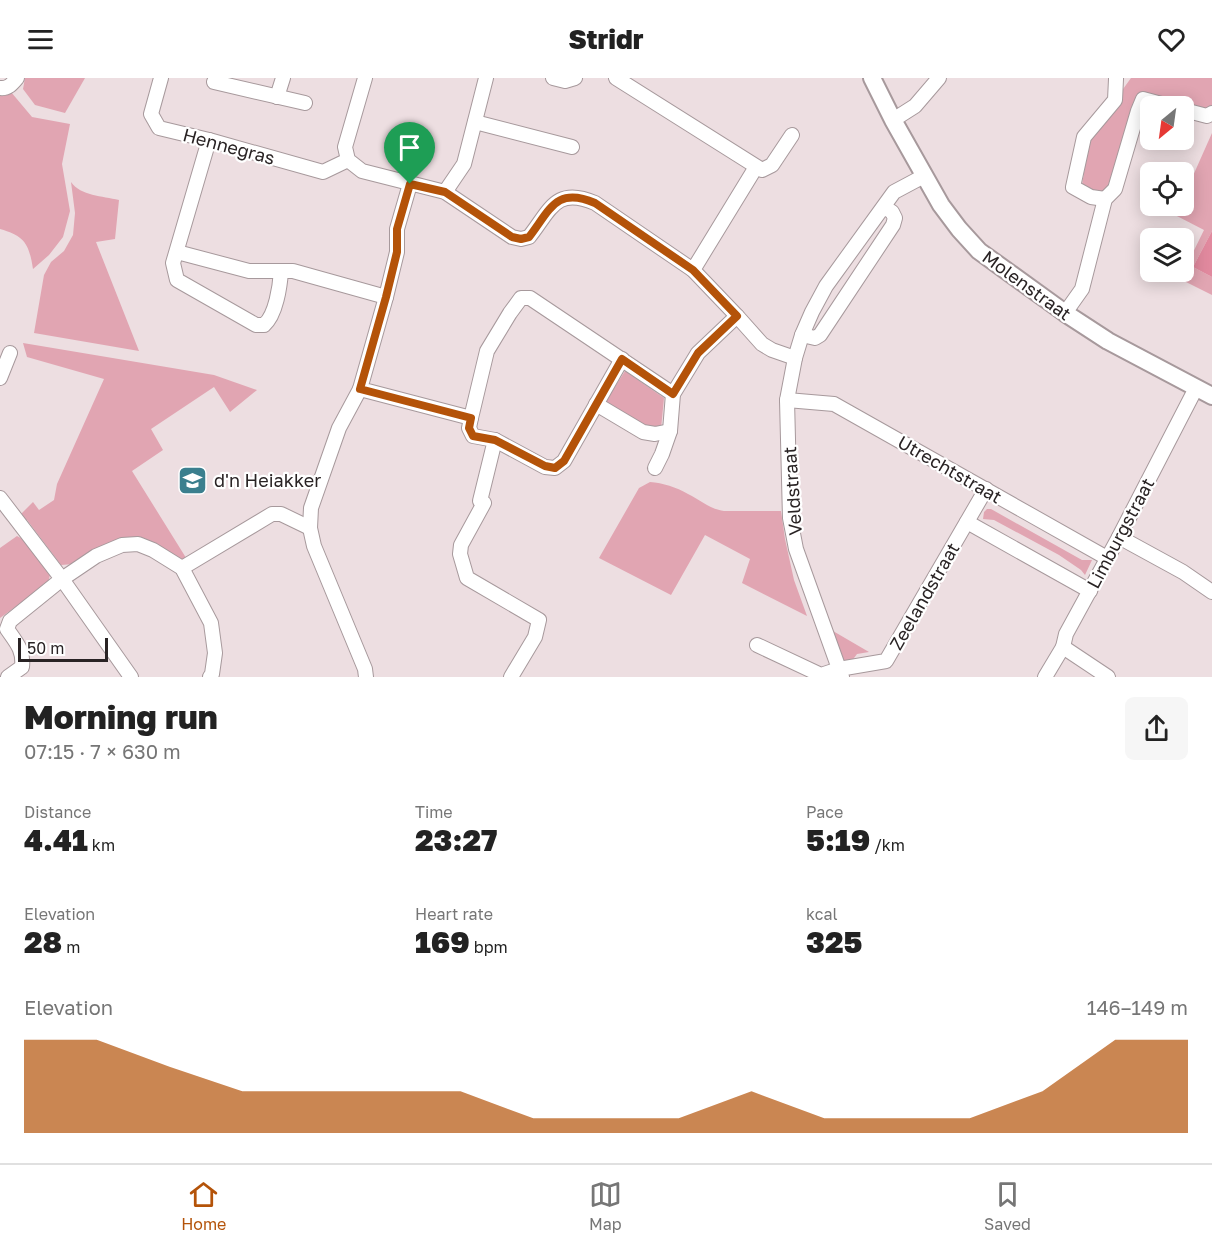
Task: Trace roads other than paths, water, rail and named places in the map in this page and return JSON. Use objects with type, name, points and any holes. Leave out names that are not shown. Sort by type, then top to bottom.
[{"type":"street","points":[[0,88],[4,89],[11,85],[17,78]]},
{"type":"street","name":"Hennegras","points":[[161,78],[151,114],[159,128],[323,172],[348,160]]},
{"type":"street","points":[[277,97],[283,78]]},
{"type":"street","points":[[365,78],[345,147],[348,160],[362,171],[445,192],[512,237],[521,239],[529,237],[548,209],[558,201],[570,197],[582,198],[595,203],[693,270],[762,344],[795,358]]},
{"type":"street","points":[[445,192],[464,164],[486,78]]},
{"type":"street","points":[[553,78],[565,81],[575,78]]},
{"type":"street","points":[[616,78],[762,170],[772,165],[792,135]]},
{"type":"street","name":"Molenstraat","points":[[872,78],[941,205],[979,251],[1108,341],[1212,396]]},
{"type":"street","points":[[893,120],[915,106],[939,78]]},
{"type":"street","points":[[1105,200],[1091,197],[1073,188],[1084,137],[1115,100],[1112,78]]},
{"type":"street","points":[[214,82],[304,103]]},
{"type":"street","points":[[1065,313],[1082,290],[1105,200],[1115,189],[1140,106]]},
{"type":"street","points":[[1194,113],[1207,116],[1212,113]]},
{"type":"street","points":[[475,122],[572,147]]},
{"type":"street","points":[[209,140],[173,263],[177,280],[256,325],[264,325],[270,320],[280,284],[280,271]]},
{"type":"street","points":[[693,270],[756,167]]},
{"type":"street","name":"Veldstraat","points":[[840,673],[796,549],[790,518],[788,400],[795,358],[802,335],[826,286],[894,192],[924,176]]},
{"type":"street","points":[[366,677],[314,546],[310,528],[311,508],[339,428],[360,389],[397,252],[397,229],[410,184]]},
{"type":"street","points":[[802,335],[815,338],[820,335],[893,225],[895,218],[892,212],[884,207]]},
{"type":"street","points":[[177,252],[249,271],[293,271],[386,297]]},
{"type":"street","points":[[622,359],[564,461],[555,468],[545,466],[495,440],[473,436],[469,428],[488,351],[521,298],[530,298],[622,359],[673,394]]},
{"type":"street","points":[[655,468],[670,431],[673,394],[698,353],[737,316]]},
{"type":"street","points":[[0,378],[10,353]]},
{"type":"street","name":"Limburgstraat","points":[[1045,677],[1063,647],[1066,634],[1196,388]]},
{"type":"street","points":[[360,389],[471,418]]},
{"type":"street","name":"Utrechtstraat","points":[[788,400],[834,404],[1107,558]]},
{"type":"street","points":[[596,404],[643,432],[655,434],[670,431]]},
{"type":"street","points":[[495,440],[482,502],[461,545],[460,554],[467,578],[539,620],[536,637],[512,677]]},
{"type":"street","name":"Zeelandstraat","points":[[840,673],[886,661],[986,489]]},
{"type":"street","points":[[0,498],[62,579],[131,677]]},
{"type":"street","points":[[182,568],[272,514],[280,514],[310,528]]},
{"type":"street","name":"Utrechtstraat","points":[[967,522],[1090,591]]},
{"type":"street","points":[[1119,537],[1184,572],[1212,592]]},
{"type":"street","points":[[8,677],[22,667],[23,658],[22,651],[7,629],[10,621],[62,579],[96,556],[122,545],[138,544],[153,550],[182,568],[211,623],[215,653],[210,677]]},
{"type":"street","points":[[757,645],[821,675],[840,673]]},
{"type":"street","points":[[1063,647],[1108,677]]},
{"type":"place","name":"d'n Heiakker","points":[[193,480]]}]
